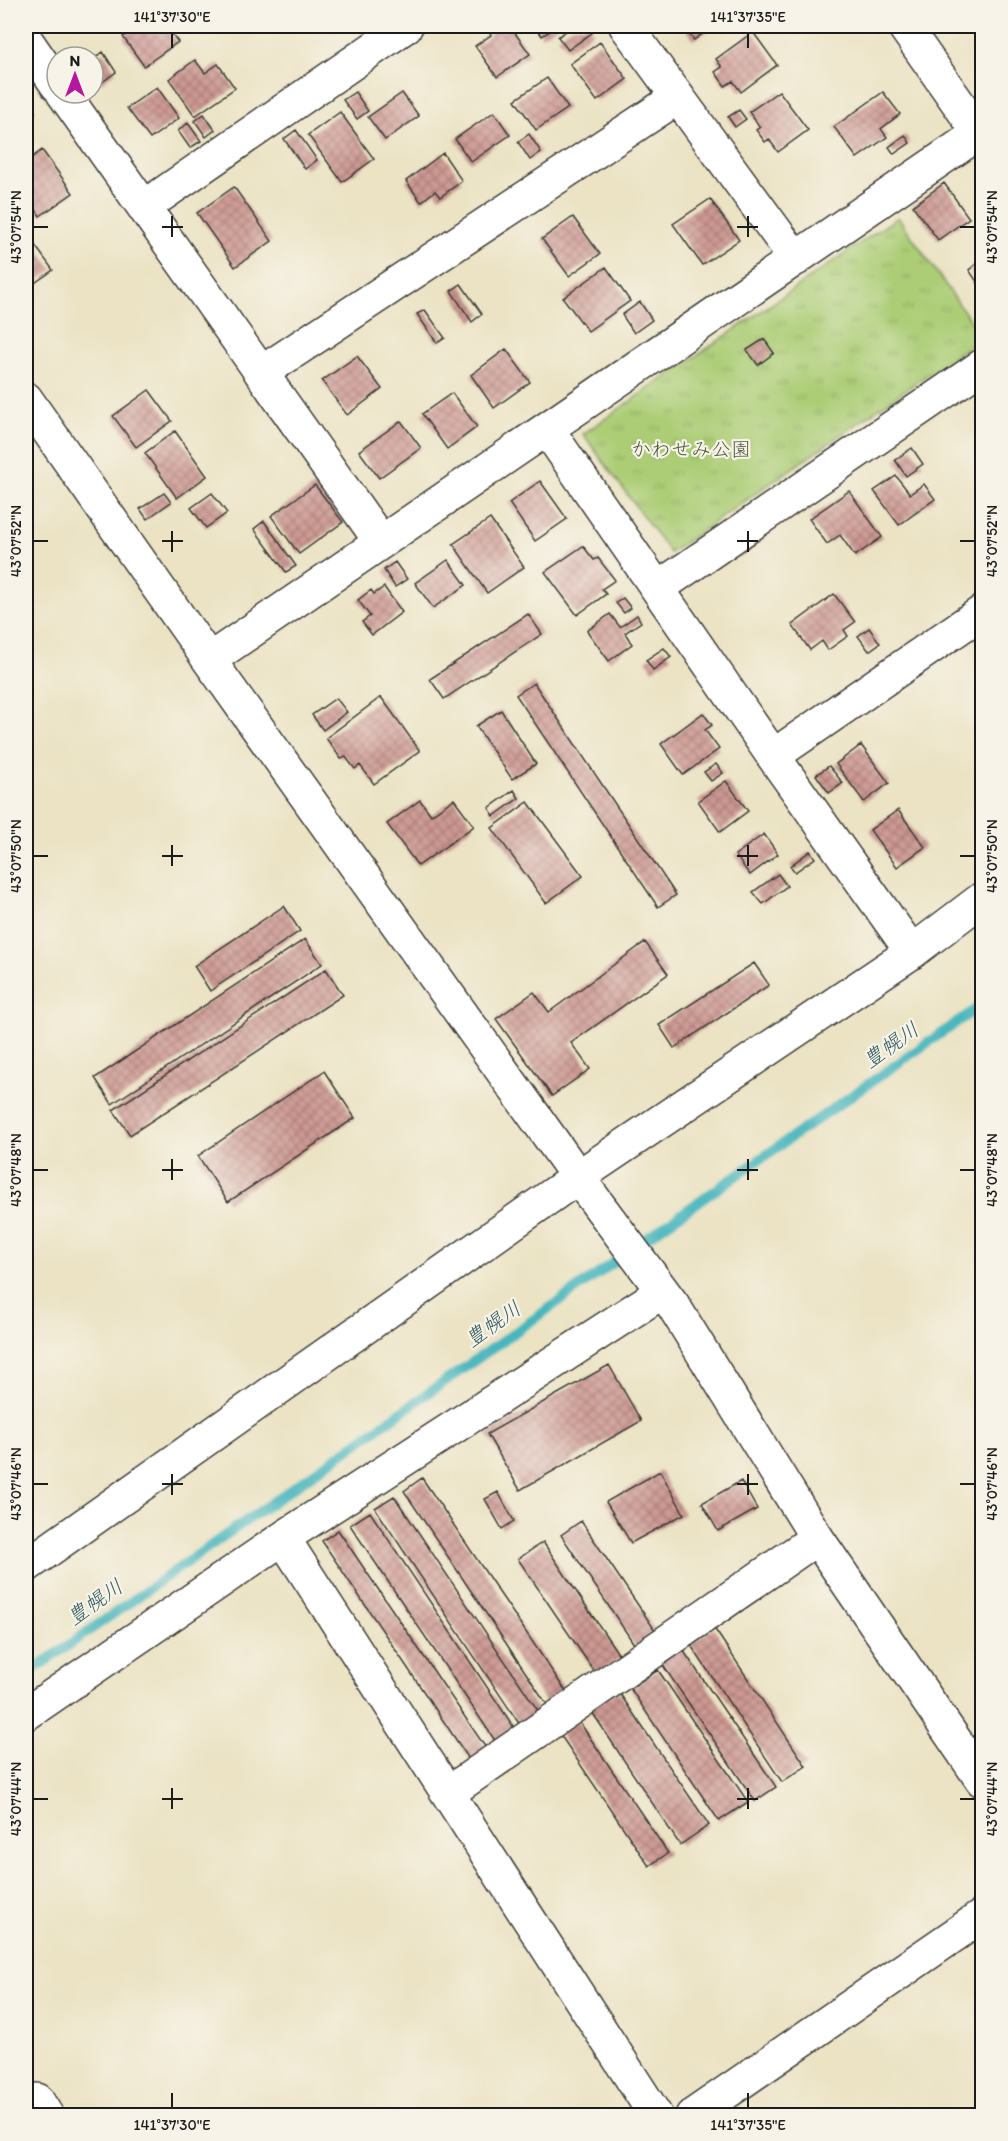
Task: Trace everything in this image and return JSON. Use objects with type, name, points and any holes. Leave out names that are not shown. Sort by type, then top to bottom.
[{"type":"street","points":[[41,26],[26,39],[45,67]]},
{"type":"street","points":[[144,207],[406,26]]},
{"type":"street","points":[[626,26],[796,259]]},
{"type":"street","points":[[209,660],[982,134],[904,26]]},
{"type":"street","points":[[261,373],[678,97]]},
{"type":"street","points":[[72,105],[381,542]]},
{"type":"street","points":[[658,588],[982,366]]},
{"type":"street","points":[[26,399],[583,1184],[673,1305],[817,1538],[982,1780]]},
{"type":"street","points":[[547,429],[773,756],[912,952]]},
{"type":"street","points":[[773,756],[982,612]]},
{"type":"street","points":[[26,1566],[583,1184],[912,952],[982,899]]},
{"type":"street","points":[[26,1714],[283,1538],[662,1292]]},
{"type":"street","points":[[283,1538],[656,2115]]},
{"type":"street","points":[[448,1793],[817,1538]]},
{"type":"street","points":[[692,2115],[982,1916]]},
{"type":"green space","name":"かわせみ公園","points":[[898,217],[982,337],[670,553],[583,434]]},
{"type":"building","points":[[140,26],[166,26],[178,42],[144,66],[123,37]]},
{"type":"building","points":[[484,26],[510,26],[530,54],[497,77],[475,46],[491,35]]},
{"type":"building","points":[[535,26],[558,26],[542,36]]},
{"type":"building","points":[[573,26],[589,26],[593,32],[568,50],[558,37]]},
{"type":"building","points":[[683,26],[714,26],[694,40]]},
{"type":"building","points":[[945,26],[963,26],[952,34]]},
{"type":"building","points":[[753,32],[777,65],[741,92],[733,81],[725,86],[715,72],[722,67],[716,59]]},
{"type":"building","points":[[600,42],[627,79],[597,101],[570,64]]},
{"type":"building","points":[[105,55],[116,72],[105,80]]},
{"type":"building","points":[[195,60],[205,73],[218,64],[235,88],[195,116],[169,79]]},
{"type":"building","points":[[547,78],[568,108],[536,130],[515,100]]},
{"type":"building","points":[[157,87],[179,118],[150,139],[127,108]]},
{"type":"building","points":[[779,91],[808,130],[778,152],[769,139],[765,142],[756,130],[760,127],[749,112]]},
{"type":"building","points":[[355,92],[368,111],[357,119],[343,100]]},
{"type":"building","points":[[883,92],[900,114],[881,129],[887,137],[857,158],[834,127]]},
{"type":"building","points":[[402,93],[419,116],[385,140],[368,117]]},
{"type":"building","points":[[26,97],[35,112],[26,118]]},
{"type":"building","points":[[739,110],[746,119],[735,127],[728,117]]},
{"type":"building","points":[[340,112],[374,159],[342,182],[308,135]]},
{"type":"building","points":[[494,112],[510,135],[471,162],[455,139]]},
{"type":"building","points":[[204,114],[215,130],[206,137],[195,121]]},
{"type":"building","points":[[188,123],[201,141],[190,148],[178,131]]},
{"type":"building","points":[[296,130],[317,160],[305,169],[284,139]]},
{"type":"building","points":[[529,134],[541,152],[530,160],[518,142]]},
{"type":"building","points":[[905,135],[910,143],[894,154],[889,147]]},
{"type":"building","points":[[42,150],[73,193],[40,216],[26,195],[26,162]]},
{"type":"building","points":[[443,153],[462,181],[440,197],[435,191],[421,202],[406,181]]},
{"type":"building","points":[[944,183],[969,218],[938,240],[913,206]]},
{"type":"building","points":[[234,187],[272,241],[235,267],[197,213]]},
{"type":"building","points":[[710,199],[739,240],[702,265],[673,224]]},
{"type":"building","points":[[573,217],[600,254],[569,276],[542,239]]},
{"type":"building","points":[[31,240],[53,270],[26,289],[26,244]]},
{"type":"building","points":[[982,259],[982,289],[969,270]]},
{"type":"building","points":[[606,267],[630,301],[588,331],[563,298]]},
{"type":"building","points":[[461,284],[482,314],[472,322],[451,291]]},
{"type":"building","points":[[640,302],[652,320],[634,333],[622,315]]},
{"type":"building","points":[[425,310],[445,338],[437,343],[417,314]]},
{"type":"building","points":[[764,339],[774,353],[758,365],[747,350]]},
{"type":"building","points":[[506,349],[530,382],[494,408],[471,375]]},
{"type":"building","points":[[357,356],[382,389],[347,415],[322,381]]},
{"type":"building","points":[[149,390],[172,421],[136,447],[113,416]]},
{"type":"building","points":[[452,393],[477,427],[447,449],[422,414]]},
{"type":"building","points":[[401,421],[421,448],[379,478],[359,451]]},
{"type":"building","points":[[175,431],[207,476],[177,498],[145,453]]},
{"type":"building","points":[[912,448],[923,464],[906,476],[895,460]]},
{"type":"building","points":[[896,476],[910,494],[924,484],[935,499],[899,525],[874,491]]},
{"type":"building","points":[[540,481],[567,519],[535,541],[509,503]]},
{"type":"building","points":[[315,485],[343,522],[299,554],[271,516]]},
{"type":"building","points":[[849,491],[882,537],[855,556],[840,535],[827,544],[809,519]]},
{"type":"building","points":[[164,493],[171,502],[147,519],[140,509]]},
{"type":"building","points":[[212,493],[227,513],[206,528],[191,508]]},
{"type":"building","points":[[490,519],[524,567],[487,593],[453,544]]},
{"type":"building","points":[[264,521],[296,566],[286,572],[254,529]]},
{"type":"building","points":[[583,546],[594,560],[598,558],[615,580],[602,589],[606,594],[577,615],[545,572]]},
{"type":"building","points":[[448,560],[466,585],[433,608],[415,583]]},
{"type":"building","points":[[395,562],[407,579],[395,587],[384,570]]},
{"type":"building","points":[[384,587],[402,612],[372,635],[362,622],[370,616],[358,600],[371,590],[374,594]]},
{"type":"building","points":[[834,594],[855,622],[844,630],[848,636],[828,650],[822,641],[810,650],[792,625]]},
{"type":"building","points":[[623,598],[631,608],[624,613],[616,603]]},
{"type":"building","points":[[528,614],[542,634],[444,699],[430,679]]},
{"type":"building","points":[[610,614],[620,627],[637,615],[641,622],[625,633],[632,644],[609,661],[587,631]]},
{"type":"building","points":[[869,628],[880,643],[869,651],[858,636]]},
{"type":"building","points":[[664,648],[671,657],[653,670],[646,660]]},
{"type":"building","points":[[534,683],[676,895],[658,907],[516,695]]},
{"type":"building","points":[[381,697],[420,751],[374,784],[360,765],[355,769],[345,756],[341,759],[326,738]]},
{"type":"building","points":[[336,698],[347,712],[323,730],[312,715]]},
{"type":"building","points":[[501,710],[536,764],[512,779],[476,726]]},
{"type":"building","points":[[703,713],[712,725],[705,730],[719,749],[683,775],[661,744]]},
{"type":"building","points":[[861,745],[889,783],[864,802],[836,764]]},
{"type":"building","points":[[716,764],[723,773],[711,781],[704,772]]},
{"type":"building","points":[[829,766],[843,783],[829,793],[816,775]]},
{"type":"building","points":[[726,781],[748,811],[720,832],[698,801]]},
{"type":"building","points":[[514,790],[519,798],[494,816],[489,808]]},
{"type":"building","points":[[454,799],[474,826],[418,866],[387,824],[420,800],[431,815]]},
{"type":"building","points":[[528,802],[583,876],[546,903],[492,828]]},
{"type":"building","points":[[898,810],[925,847],[897,867],[870,830]]},
{"type":"building","points":[[764,834],[778,854],[750,875],[735,855]]},
{"type":"building","points":[[810,851],[815,858],[795,872],[790,866]]},
{"type":"building","points":[[778,874],[787,886],[763,904],[753,892]]},
{"type":"building","points":[[284,906],[300,931],[210,991],[194,966]]},
{"type":"building","points":[[305,939],[322,964],[112,1104],[95,1078]]},
{"type":"building","points":[[645,942],[668,974],[571,1043],[590,1069],[552,1096],[496,1019],[534,992],[549,1012]]},
{"type":"building","points":[[754,963],[769,985],[674,1048],[659,1025]]},
{"type":"building","points":[[326,969],[343,995],[130,1135],[113,1110]]},
{"type":"building","points":[[324,1071],[355,1118],[228,1202],[198,1156]]},
{"type":"building","points":[[609,1365],[641,1421],[520,1490],[487,1434]]},
{"type":"building","points":[[660,1471],[684,1514],[631,1543],[606,1502]]},
{"type":"building","points":[[422,1478],[567,1693],[548,1706],[404,1491]]},
{"type":"building","points":[[741,1481],[757,1509],[718,1531],[702,1503]]},
{"type":"building","points":[[498,1492],[514,1521],[502,1529],[485,1499]]},
{"type":"building","points":[[394,1496],[539,1712],[520,1725],[375,1508]]},
{"type":"building","points":[[370,1512],[515,1729],[496,1742],[350,1525]]},
{"type":"building","points":[[581,1521],[657,1633],[636,1647],[561,1535]]},
{"type":"building","points":[[338,1530],[486,1748],[469,1759],[322,1541]]},
{"type":"building","points":[[543,1542],[621,1658],[596,1674],[518,1559]]},
{"type":"building","points":[[714,1628],[806,1766],[782,1782],[690,1644]]},
{"type":"building","points":[[681,1647],[776,1787],[755,1801],[660,1661]]},
{"type":"building","points":[[658,1670],[748,1802],[719,1821],[630,1688]]},
{"type":"building","points":[[618,1691],[709,1825],[680,1845],[590,1709]]},
{"type":"building","points":[[578,1720],[668,1853],[649,1866],[559,1733]]},
{"type":"waterway","name":"豊幌川","points":[[26,1675],[982,1005]]}]
